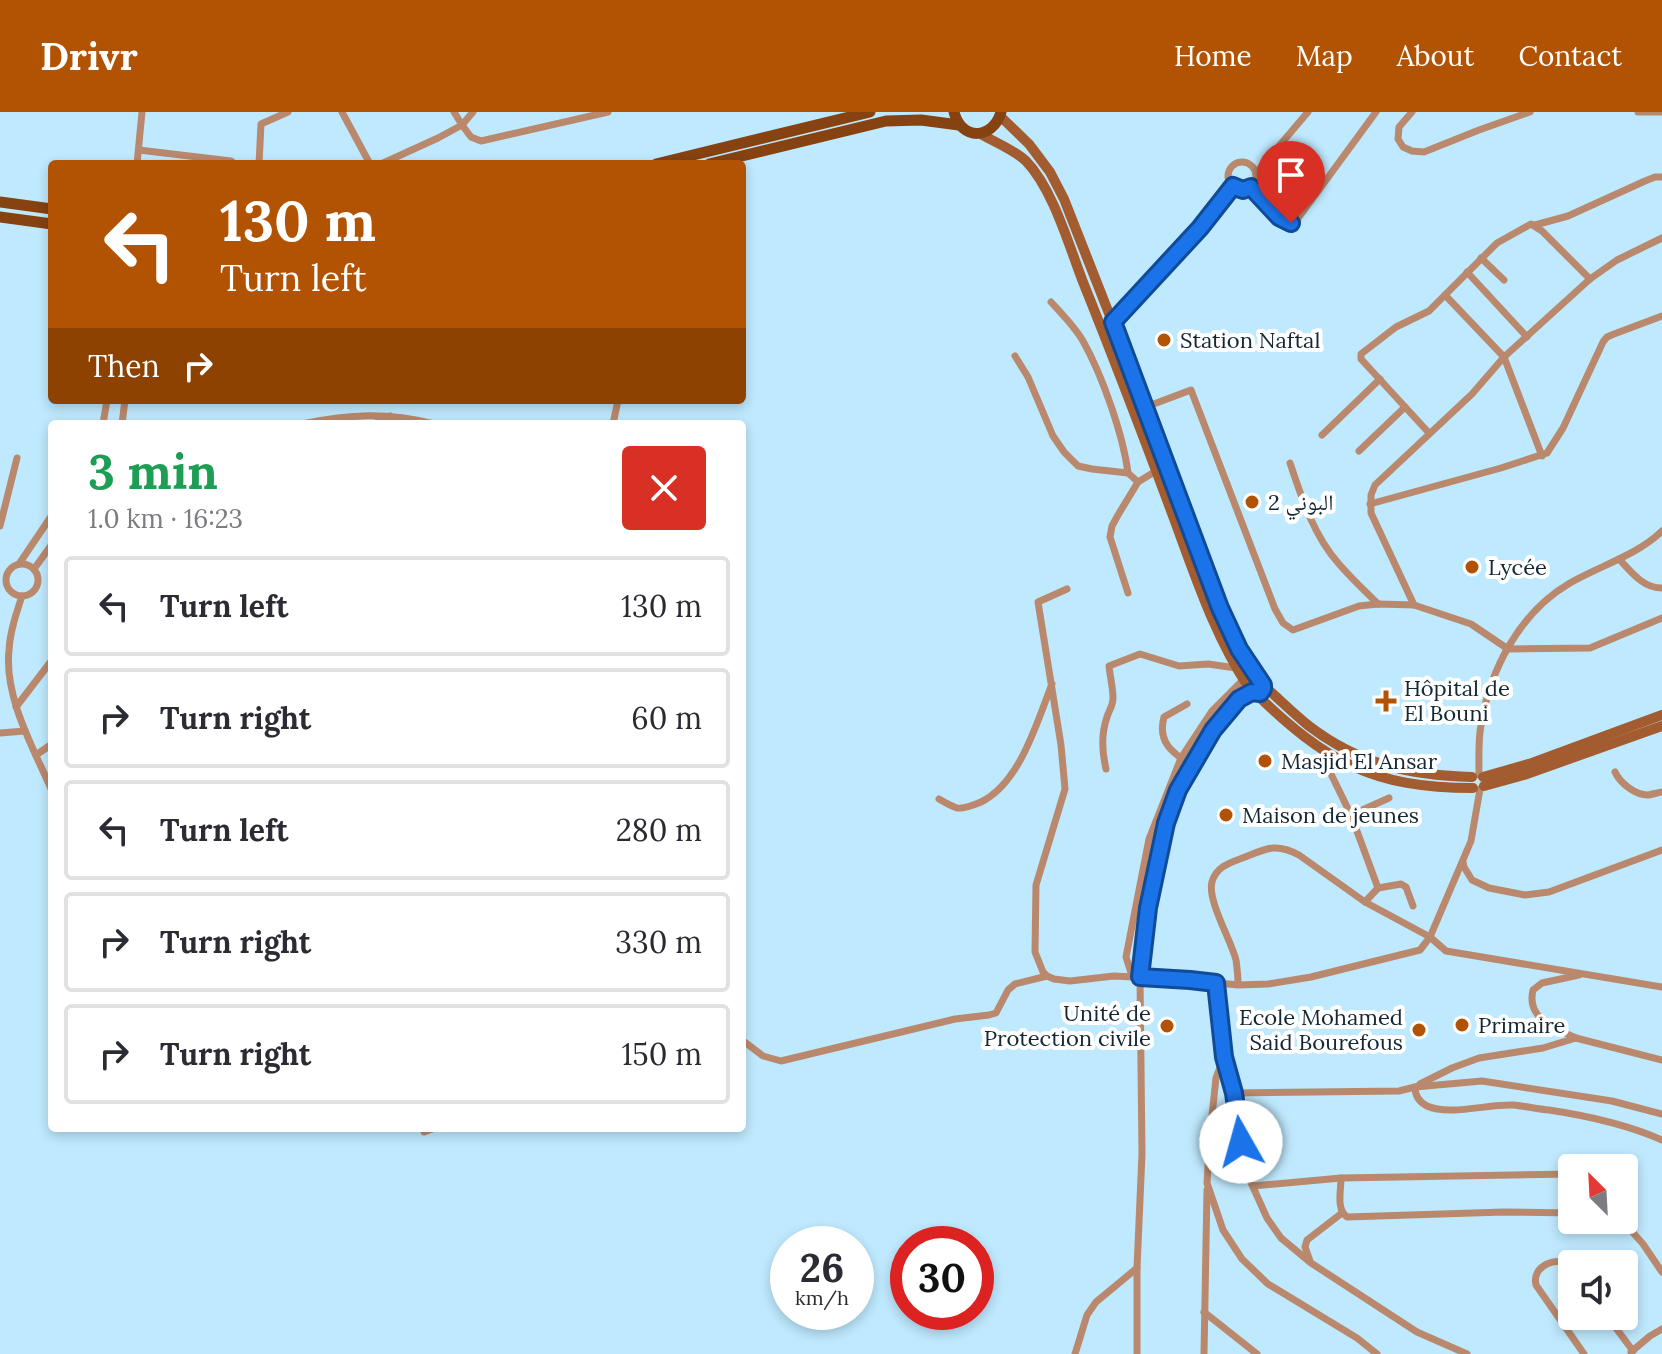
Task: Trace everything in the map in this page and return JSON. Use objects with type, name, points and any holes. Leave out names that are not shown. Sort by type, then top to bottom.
[{"type":"main road","points":[[672,160],[870,112]]},
{"type":"main road","points":[[954,112],[959,125]]},
{"type":"main road","points":[[725,160],[886,121],[909,119],[959,125],[971,133],[979,133],[992,128],[1000,114],[1029,144],[1050,172],[1064,199],[1220,608],[1254,686]]},
{"type":"main road","points":[[979,133],[1015,152],[1026,162],[1053,205],[1207,607],[1236,668],[1254,686],[1355,755],[1400,771],[1478,782],[1524,775],[1662,726]]},
{"type":"main road","points":[[0,202],[48,208]]},
{"type":"main road","points":[[0,217],[48,223]]},
{"type":"main road","points":[[1478,782],[1662,715]]},
{"type":"street","points":[[138,160],[142,112]]},
{"type":"street","points":[[259,160],[261,112]]},
{"type":"street","points":[[261,124],[288,112]]},
{"type":"street","points":[[342,112],[368,160]]},
{"type":"street","points":[[454,112],[471,137],[481,141],[606,112]]},
{"type":"street","points":[[390,160],[462,125],[473,112]]},
{"type":"street","points":[[1256,173],[1248,164],[1237,164],[1228,176],[1233,186],[1243,190],[1251,187],[1256,173],[1308,112]]},
{"type":"street","points":[[1251,187],[1279,217],[1291,223],[1296,221],[1376,112]]},
{"type":"street","points":[[1412,112],[1399,127],[1398,139],[1403,147],[1424,152],[1530,112]]},
{"type":"street","points":[[1638,112],[1662,112]]},
{"type":"street","points":[[139,150],[224,160]]},
{"type":"street","points":[[1429,433],[1361,359],[1361,354],[1396,327],[1429,311],[1497,243],[1526,225],[1568,216],[1645,181],[1662,177]]},
{"type":"street","points":[[1113,322],[1200,228],[1233,186]]},
{"type":"street","points":[[1535,225],[1590,279]]},
{"type":"street","points":[[1414,605],[1371,513],[1375,485],[1472,394],[1504,357],[1590,279],[1617,260],[1662,238]]},
{"type":"street","points":[[1481,258],[1504,280]]},
{"type":"street","points":[[1467,272],[1527,337]]},
{"type":"street","points":[[1445,295],[1504,357],[1542,456]]},
{"type":"street","points":[[1051,302],[1082,339],[1097,372],[1125,450],[1128,473]]},
{"type":"street","points":[[1370,504],[1547,453],[1563,428],[1607,337],[1662,316]]},
{"type":"street","points":[[1015,356],[1028,377],[1053,436],[1064,452],[1078,466],[1128,473],[1138,482]]},
{"type":"street","points":[[1322,435],[1380,379]]},
{"type":"street","points":[[1143,408],[1191,390],[1275,609],[1283,623],[1293,630],[1359,606],[1414,605],[1471,624],[1508,649],[1590,648],[1662,618]]},
{"type":"street","points":[[1359,451],[1405,407]]},
{"type":"street","points":[[320,420],[361,415],[418,420]]},
{"type":"street","points":[[382,420],[391,416]]},
{"type":"street","points":[[0,526],[17,458]]},
{"type":"street","points":[[1290,463],[1317,533],[1337,563],[1378,604]]},
{"type":"street","points":[[1128,593],[1110,537],[1112,526],[1138,482],[1156,471]]},
{"type":"street","points":[[19,564],[29,565],[38,578],[32,593],[22,596],[8,589],[7,574],[19,564],[48,521]]},
{"type":"street","points":[[1067,589],[1038,602],[1052,682],[1065,789],[1036,885],[1035,952],[1043,972],[1054,979],[1070,981],[1114,976],[1238,985],[1268,984],[1311,977],[1420,950],[1430,937],[1471,841],[1480,727],[1492,686],[1520,627],[1539,605],[1570,583],[1649,544],[1662,531]]},
{"type":"street","points":[[34,569],[48,550]]},
{"type":"street","points":[[1619,559],[1640,582],[1662,588]]},
{"type":"street","points":[[0,597],[8,589]]},
{"type":"street","points":[[22,596],[4,652],[16,707],[48,782]]},
{"type":"street","points":[[1106,769],[1103,737],[1113,697],[1109,666],[1140,654],[1179,666],[1208,664],[1236,668]]},
{"type":"street","points":[[16,707],[48,665]]},
{"type":"street","points":[[939,799],[958,808],[972,806],[989,798],[1005,784],[1026,748],[1052,682]]},
{"type":"street","points":[[1114,976],[1126,957],[1149,839],[1181,758],[1212,711],[1254,686]]},
{"type":"street","points":[[1137,1354],[1142,1154],[1136,977],[1148,908],[1166,823],[1178,790],[1213,730],[1254,686]]},
{"type":"street","points":[[1187,704],[1164,717],[1161,729],[1166,744],[1192,766]]},
{"type":"street","points":[[0,733],[25,731]]},
{"type":"street","points":[[36,755],[48,747]]},
{"type":"street","points":[[1615,772],[1619,780],[1640,793],[1649,795],[1662,792]]},
{"type":"street","points":[[1331,774],[1351,815],[1378,888]]},
{"type":"street","points":[[1351,815],[1389,798]]},
{"type":"street","points":[[1238,985],[1236,960],[1212,896],[1211,883],[1223,866],[1268,848],[1279,847],[1288,849],[1365,902],[1430,937],[1446,951],[1662,987]]},
{"type":"street","points":[[1463,860],[1472,880],[1489,888],[1525,895],[1549,892],[1662,850]]},
{"type":"street","points":[[1453,883],[1472,880]]},
{"type":"street","points":[[1365,902],[1378,888],[1401,884],[1406,887],[1413,906]]},
{"type":"street","points":[[1126,957],[1136,977]]},
{"type":"street","points":[[1587,974],[1542,983],[1533,990],[1531,998],[1535,1012],[1546,1025],[1576,1038],[1662,1060]]},
{"type":"street","points":[[746,1043],[763,1056],[781,1061],[955,1019],[989,1015],[996,1013],[1008,990],[1015,984],[1047,976]]},
{"type":"street","points":[[1216,983],[1224,1057],[1234,1093],[1244,1167],[1267,1218],[1281,1238],[1311,1263],[1417,1332],[1467,1354]]},
{"type":"street","points":[[1415,1087],[1479,1058],[1543,1048],[1576,1038]]},
{"type":"street","points":[[1204,1354],[1210,1134],[1216,1078],[1224,1057]]},
{"type":"street","points":[[1234,1093],[1399,1091],[1482,1081],[1612,1101],[1662,1114]]},
{"type":"street","points":[[1415,1087],[1415,1094],[1429,1107],[1453,1110],[1513,1105],[1528,1107],[1608,1120],[1662,1140]]},
{"type":"street","points":[[1253,1186],[1341,1178],[1558,1174]]},
{"type":"street","points":[[1341,1178],[1340,1208],[1342,1213],[1353,1218],[1558,1213]]},
{"type":"street","points":[[1207,1183],[1223,1230],[1242,1259],[1268,1284],[1357,1338],[1377,1354]]},
{"type":"street","points":[[1311,1263],[1305,1247],[1307,1240],[1342,1213]]},
{"type":"street","points":[[1634,1234],[1662,1272]]},
{"type":"street","points":[[1558,1261],[1535,1274],[1534,1280],[1558,1317]]},
{"type":"street","points":[[1075,1354],[1087,1315],[1096,1302],[1137,1268]]},
{"type":"street","points":[[1204,1312],[1257,1354]]},
{"type":"street","points":[[1616,1330],[1631,1352],[1662,1329]]},
{"type":"street","points":[[1567,1330],[1584,1354]]},
{"type":"place","name":"Station Naftal","points":[[1164,340]]},
{"type":"place","name":"البوني 2","points":[[1252,502]]},
{"type":"place","name":"Lycée","points":[[1472,567]]},
{"type":"place","name":"Hôpital de El Bouni","points":[[1386,701]]},
{"type":"place","name":"Masjid El Ansar","points":[[1265,761]]},
{"type":"place","name":"Maison de jeunes","points":[[1226,815]]},
{"type":"place","name":"Primaire","points":[[1462,1025]]},
{"type":"place","name":"Unité de Protection civile","points":[[1167,1026]]},
{"type":"place","name":"Ecole Mohamed Said Bourefous","points":[[1419,1030]]},
{"type":"route","points":[[1241,1142],[1234,1093],[1224,1057],[1216,983],[1140,977],[1148,908],[1166,823],[1178,790],[1213,730],[1239,699],[1252,692],[1260,693],[1263,685],[1239,649],[1220,608],[1113,322],[1200,228],[1233,186],[1243,190],[1251,187],[1279,217],[1291,223]]}]
